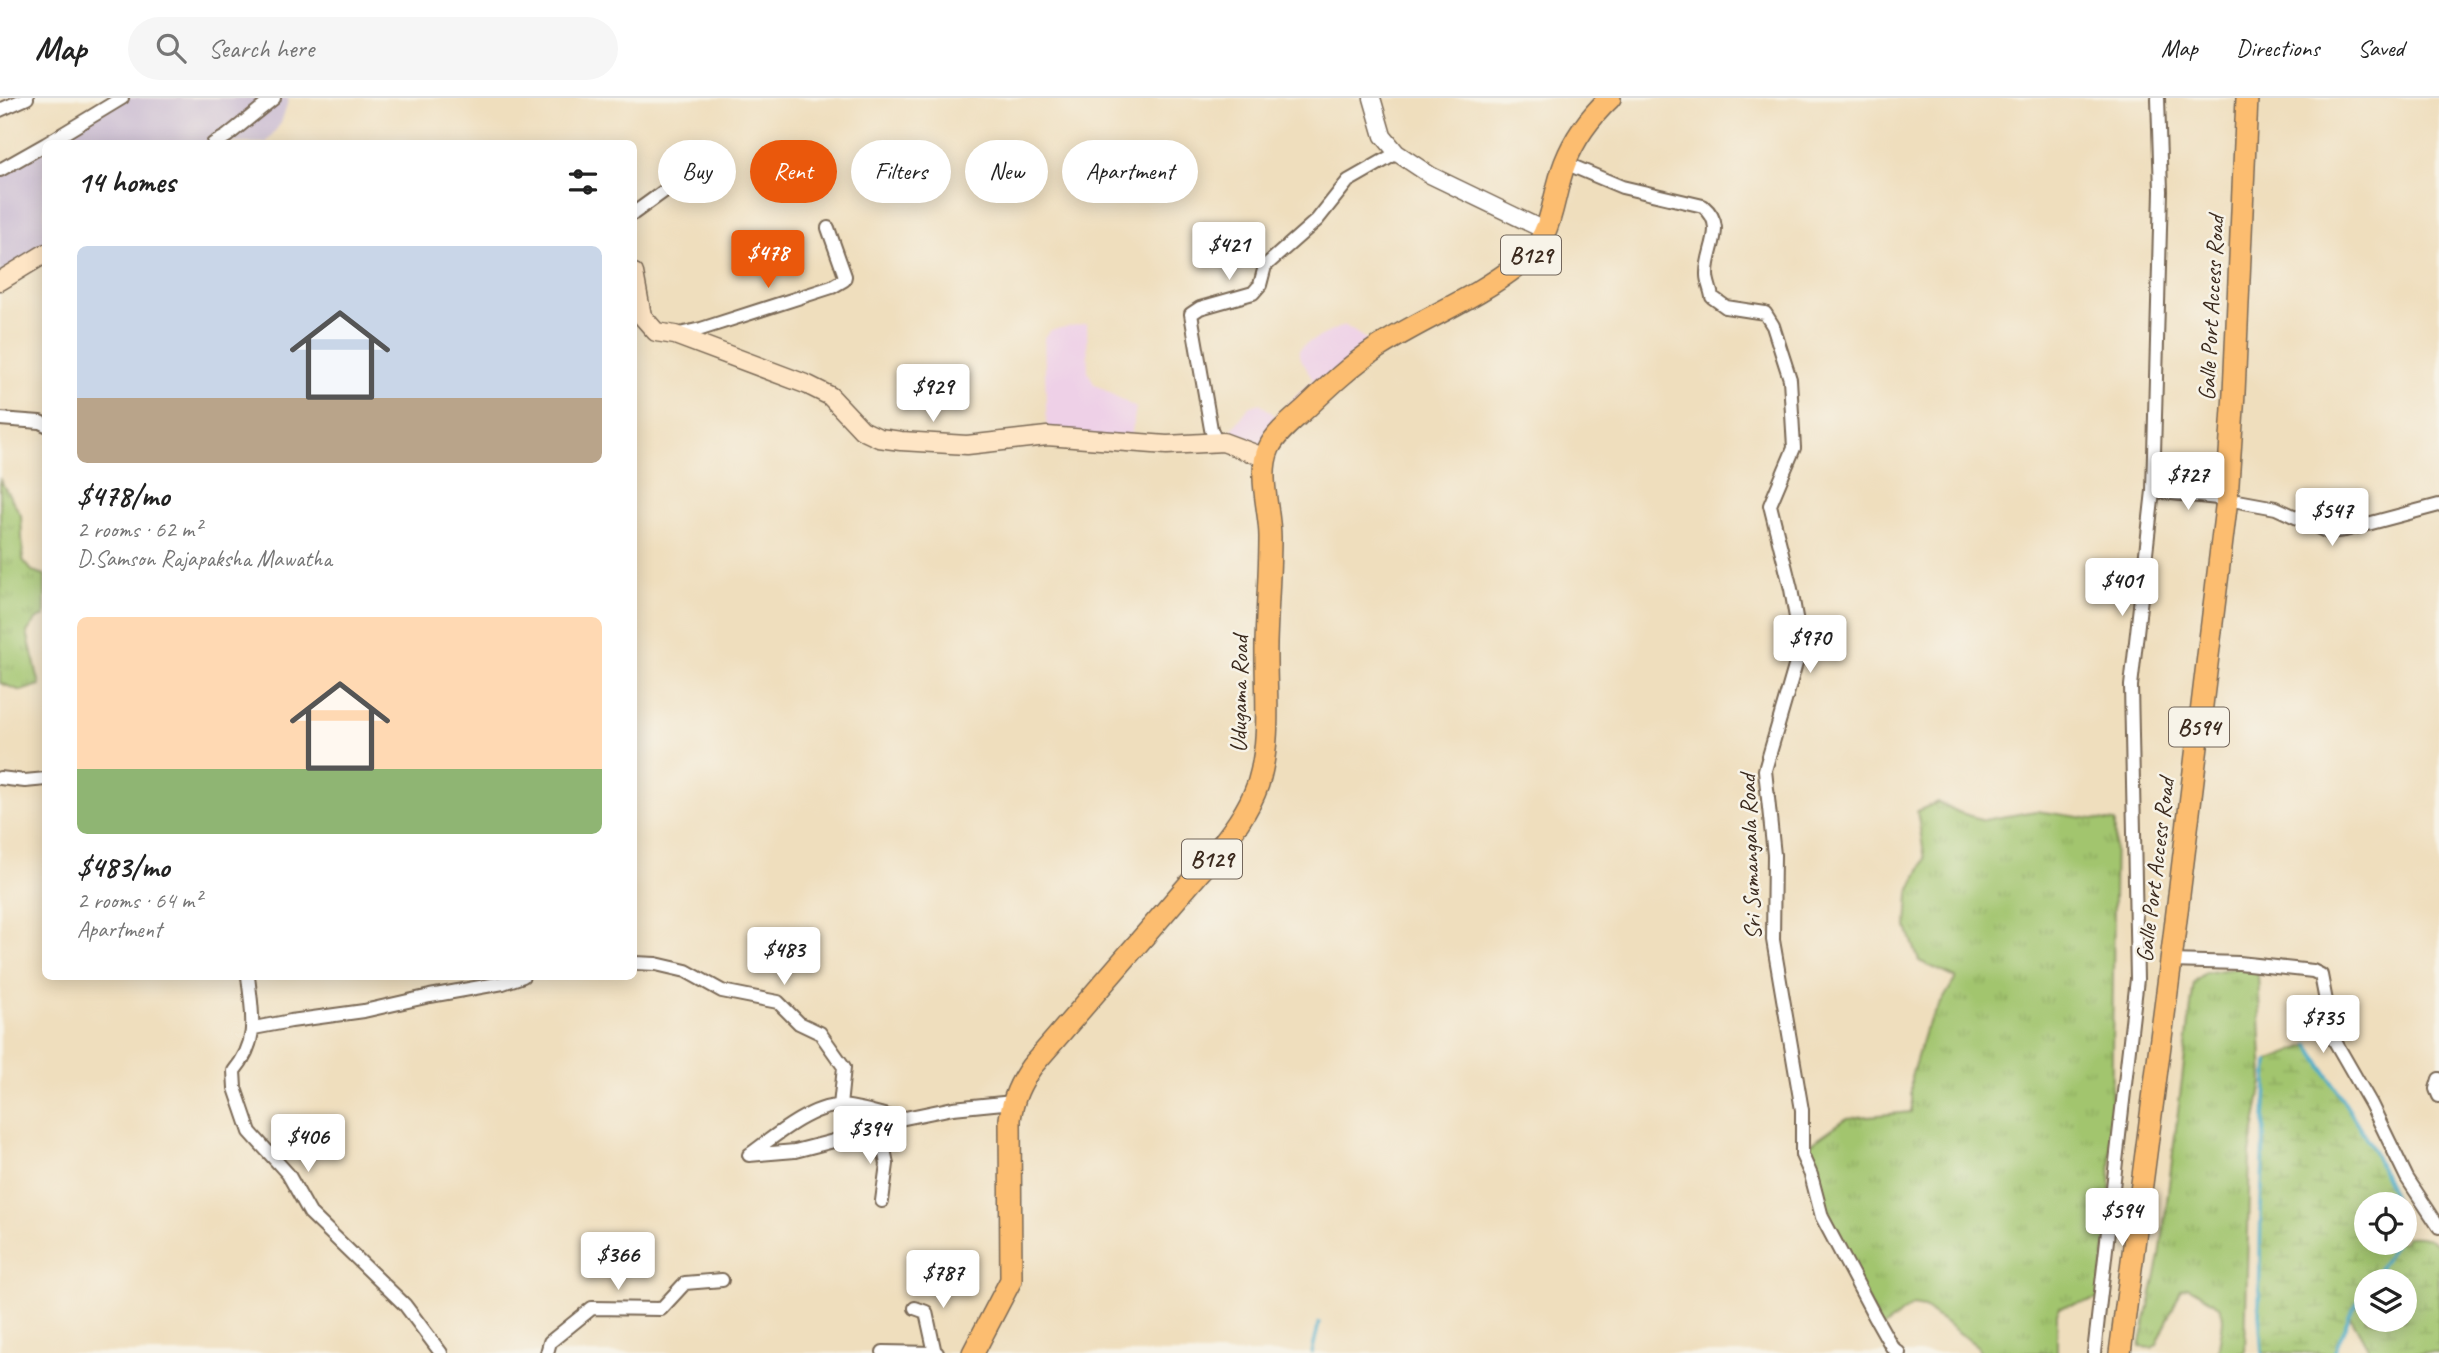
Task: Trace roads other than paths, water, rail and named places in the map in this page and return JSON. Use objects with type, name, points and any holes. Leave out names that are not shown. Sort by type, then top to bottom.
[{"type":"main road","name":"B129","points":[[1266,458],[1270,446],[1283,430],[1349,368],[1395,338],[1486,288],[1536,250],[1546,230],[1565,163],[1583,127],[1610,98]]},
{"type":"main road","name":"Galle Port Access Road","points":[[2120,1353],[2227,499],[2247,98]]},
{"type":"main road","points":[[0,281],[42,255]]},
{"type":"main road","points":[[637,289],[642,316],[656,332],[675,335],[808,385],[830,396],[862,430],[879,438],[967,445],[1047,436],[1167,445],[1223,442],[1266,458]]},
{"type":"main road","name":"Udugama Road","points":[[974,1353],[1011,1280],[1010,1119],[1019,1086],[1032,1066],[1210,860],[1237,826],[1257,787],[1263,766],[1266,735],[1270,536],[1266,458]]},
{"type":"street","points":[[0,110],[27,98]]},
{"type":"street","points":[[53,140],[122,98]]},
{"type":"street","points":[[220,140],[274,98]]},
{"type":"street","points":[[1372,98],[1383,136],[1397,153],[1430,174],[1546,230]]},
{"type":"street","points":[[2094,1353],[2137,979],[2131,686],[2152,491],[2161,191],[2158,98]]},
{"type":"street","points":[[0,170],[42,146]]},
{"type":"street","points":[[1223,442],[1215,439],[1211,429],[1191,314],[1200,308],[1253,293],[1260,285],[1265,266],[1317,220],[1348,181],[1397,153]]},
{"type":"street","name":"Sri Sumangala Road","points":[[1565,163],[1622,187],[1703,206],[1713,214],[1716,225],[1707,275],[1712,297],[1726,307],[1765,313],[1773,326],[1790,379],[1794,448],[1770,505],[1791,589],[1801,646],[1765,770],[1774,855],[1773,940],[1802,1110],[1802,1156],[1811,1175],[1822,1217],[1892,1347],[1899,1353]]},
{"type":"street","points":[[637,211],[658,196]]},
{"type":"street","points":[[675,335],[832,287],[844,280],[845,276],[828,228]]},
{"type":"street","points":[[0,419],[42,423]]},
{"type":"street","points":[[2152,491],[2227,499],[2276,508],[2328,532],[2439,505]]},
{"type":"street","points":[[0,778],[25,781],[42,779]]},
{"type":"street","points":[[2171,961],[2239,962],[2313,971],[2320,975],[2333,1038],[2371,1104],[2407,1178],[2439,1227]]},
{"type":"street","points":[[637,963],[686,971],[722,991],[778,1002],[799,1023],[820,1033],[844,1067],[840,1106]]},
{"type":"street","points":[[248,980],[254,1028],[246,1056],[234,1071],[235,1088],[250,1132],[288,1174],[310,1213],[405,1305],[440,1353]]},
{"type":"street","points":[[254,1028],[364,1012],[512,980]]},
{"type":"street","points":[[2439,1079],[2436,1089],[2439,1096]]},
{"type":"street","points":[[900,1119],[840,1106],[822,1109],[782,1131],[749,1155],[795,1151],[880,1129],[900,1119],[953,1108],[1013,1102]]},
{"type":"street","points":[[880,1129],[887,1164],[882,1201]]},
{"type":"street","points":[[547,1353],[550,1342],[592,1308],[661,1309],[685,1283],[722,1280]]},
{"type":"street","points":[[883,1352],[936,1353],[926,1312],[915,1308]]},
{"type":"waterway","points":[[2309,1045],[2370,1144],[2392,1192]]},
{"type":"waterway","points":[[2262,1353],[2259,1313],[2261,1202],[2268,1061]]},
{"type":"waterway","points":[[2379,1269],[2388,1255]]},
{"type":"waterway","points":[[2334,1353],[2354,1308]]},
{"type":"waterway","points":[[1312,1353],[1319,1323]]}]
